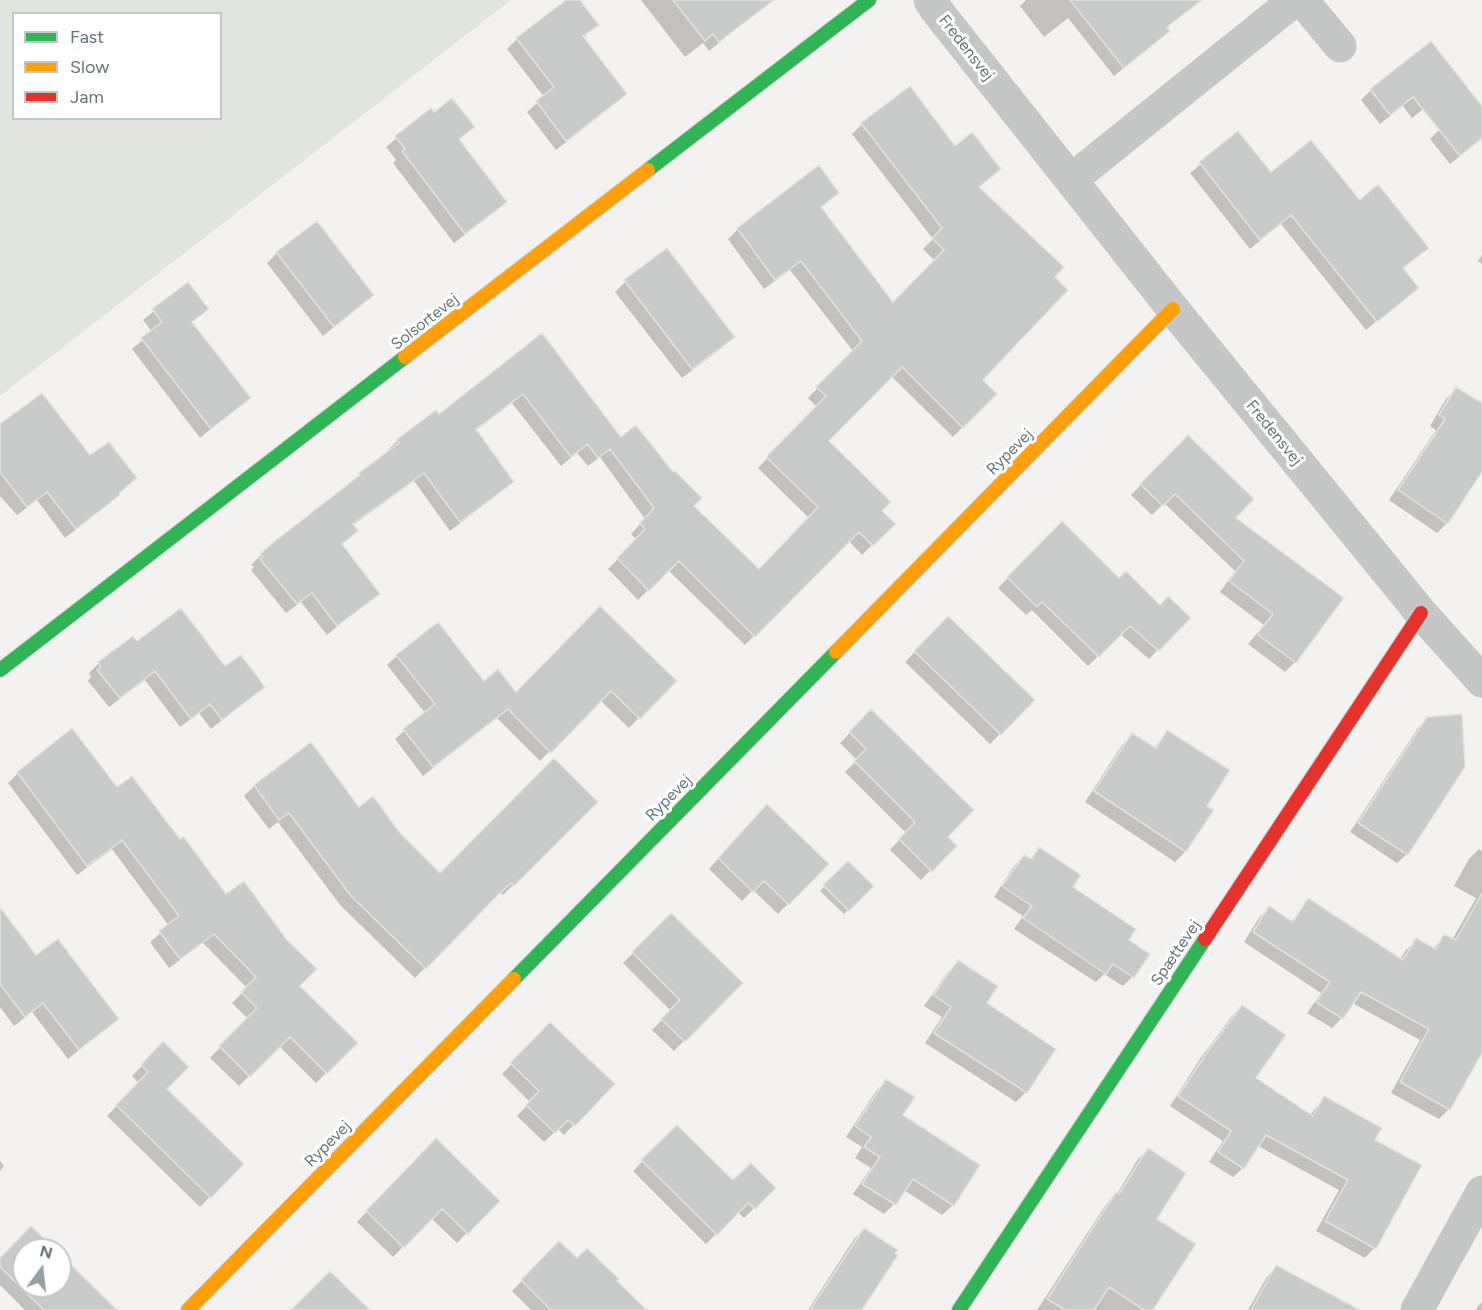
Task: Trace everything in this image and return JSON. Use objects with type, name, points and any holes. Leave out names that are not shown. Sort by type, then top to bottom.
[{"type":"street","name":"Solsortevej","points":[[0,670],[869,0]]},
{"type":"street","name":"Fredensvej","points":[[930,0],[1173,309],[1420,613],[1482,681]]},
{"type":"street","points":[[1071,180],[1295,0]]},
{"type":"street","points":[[1302,0],[1340,46]]},
{"type":"street","name":"Rypevej","points":[[188,1310],[1173,309]]},
{"type":"street","name":"Spættevej","points":[[959,1310],[1420,613]]},
{"type":"street","points":[[1417,1310],[1482,1192]]},
{"type":"shaded area","points":[[0,0],[511,0],[0,396]]},
{"type":"building","points":[[566,0],[580,0],[599,25],[583,36],[627,94],[566,141],[536,101],[554,87],[516,38]]},
{"type":"building","points":[[673,0],[774,0],[719,42],[713,34],[705,41]]},
{"type":"building","points":[[1070,0],[1202,0],[1167,27],[1170,31],[1124,68]]},
{"type":"building","points":[[1431,41],[1482,106],[1482,138],[1460,156],[1413,97],[1390,115],[1370,89]]},
{"type":"building","points":[[910,86],[955,146],[972,132],[1001,169],[979,187],[1064,267],[1055,277],[1068,290],[983,380],[997,394],[963,428],[902,367],[829,441],[891,502],[882,511],[896,524],[873,546],[859,532],[755,637],[679,561],[649,591],[617,558],[645,529],[640,523],[654,508],[610,449],[598,458],[588,444],[571,457],[523,394],[476,429],[514,482],[460,522],[424,473],[353,524],[358,531],[342,544],[380,594],[337,626],[312,593],[297,604],[260,559],[263,557],[260,554],[275,541],[399,443],[396,440],[436,410],[439,414],[542,333],[621,437],[636,425],[673,472],[675,471],[702,498],[694,506],[759,569],[818,507],[766,457],[826,396],[816,387],[862,341],[801,261],[775,280],[737,228],[819,165],[839,193],[821,207],[893,302],[944,250],[932,238],[942,228],[861,123]]},
{"type":"building","points":[[452,98],[475,127],[459,139],[507,202],[465,234],[402,151],[405,149],[395,136],[431,108],[434,112]]},
{"type":"building","points":[[1238,131],[1271,172],[1311,140],[1360,200],[1378,184],[1429,248],[1403,268],[1419,288],[1377,322],[1291,215],[1260,240],[1199,162]]},
{"type":"building","points":[[317,221],[374,295],[334,327],[276,252]]},
{"type":"building","points":[[667,248],[735,337],[692,369],[624,280]]},
{"type":"building","points":[[188,282],[209,309],[192,322],[251,398],[211,429],[141,338],[162,322],[152,309]]},
{"type":"building","points":[[1456,387],[1482,403],[1482,472],[1448,524],[1398,490],[1445,419],[1439,415]]},
{"type":"building","points":[[42,393],[90,455],[109,442],[137,478],[119,493],[120,495],[76,529],[47,492],[27,507],[0,472],[0,424]]},
{"type":"building","points":[[1188,435],[1254,499],[1236,518],[1344,598],[1296,663],[1257,634],[1273,614],[1229,581],[1244,561],[1175,494],[1163,506],[1140,484]]},
{"type":"building","points":[[1062,521],[1119,578],[1126,571],[1160,605],[1168,596],[1191,618],[1159,651],[1130,626],[1099,657],[1042,602],[1037,607],[1007,577]]},
{"type":"building","points":[[600,606],[677,681],[640,719],[611,691],[551,753],[508,709],[433,767],[403,729],[435,704],[396,655],[438,622],[484,681],[498,669],[516,692]]},
{"type":"building","points":[[181,608],[225,666],[241,655],[265,687],[222,720],[210,704],[191,719],[155,671],[120,698],[97,670],[101,667],[98,662],[133,636],[137,641]]},
{"type":"building","points":[[948,616],[1035,700],[1001,735],[914,651]]},
{"type":"building","points":[[871,709],[974,810],[948,837],[957,846],[932,872],[899,839],[915,822],[854,761],[866,749],[849,732]]},
{"type":"building","points":[[1462,714],[1465,767],[1408,855],[1358,823],[1427,717]]},
{"type":"building","points":[[72,728],[117,787],[132,776],[180,839],[184,837],[226,894],[244,881],[287,940],[317,969],[300,986],[358,1043],[327,1074],[290,1037],[250,1077],[219,1046],[257,1008],[241,992],[256,977],[214,934],[180,959],[159,931],[179,916],[122,840],[87,866],[17,772]]},
{"type":"building","points":[[1167,730],[1230,770],[1207,806],[1214,810],[1186,852],[1094,791],[1132,733],[1156,748]]},
{"type":"building","points":[[311,742],[359,807],[373,796],[400,833],[440,873],[554,758],[598,802],[514,886],[511,883],[498,895],[426,969],[351,896],[289,813],[279,820],[254,785]]},
{"type":"building","points":[[767,804],[829,864],[789,905],[764,881],[753,892],[718,858]]},
{"type":"building","points":[[1039,847],[1081,875],[1073,887],[1136,929],[1129,940],[1150,954],[1134,978],[1113,964],[1106,974],[1023,918],[1032,906],[1002,886],[1024,855],[1032,859]]},
{"type":"building","points":[[848,861],[874,886],[849,911],[823,885]]},
{"type":"building","points":[[1482,893],[1482,1053],[1450,1110],[1400,1082],[1429,1029],[1361,992],[1343,1019],[1316,1002],[1330,982],[1253,932],[1269,906],[1293,922],[1308,898],[1403,960],[1416,938],[1436,949],[1444,934],[1456,940]]},
{"type":"building","points":[[0,907],[36,955],[58,939],[119,1019],[79,1050],[43,1003],[25,1017],[0,984]]},
{"type":"building","points":[[671,913],[743,983],[685,1042],[661,1019],[680,1000],[632,952]]},
{"type":"building","points":[[958,960],[998,986],[987,1003],[1056,1049],[1027,1093],[934,1033],[951,1007],[933,995]]},
{"type":"building","points":[[1242,1005],[1286,1035],[1256,1078],[1313,1116],[1324,1096],[1382,1128],[1375,1140],[1422,1165],[1376,1249],[1325,1221],[1348,1180],[1266,1135],[1244,1169],[1218,1152],[1231,1131],[1178,1096]]},
{"type":"building","points":[[550,1022],[615,1084],[575,1126],[568,1120],[555,1133],[526,1105],[539,1091],[510,1063]]},
{"type":"building","points":[[163,1041],[189,1067],[167,1089],[244,1164],[211,1198],[116,1105],[148,1072],[141,1065]]},
{"type":"building","points":[[886,1079],[915,1097],[903,1115],[980,1165],[954,1206],[913,1179],[896,1205],[862,1184],[880,1157],[864,1147],[871,1137],[855,1126]]},
{"type":"building","points":[[677,1125],[733,1180],[751,1163],[776,1188],[755,1209],[748,1203],[717,1235],[641,1160]]},
{"type":"building","points":[[436,1138],[500,1201],[468,1234],[442,1209],[404,1248],[366,1211]]},
{"type":"building","points":[[1148,1148],[1186,1173],[1157,1219],[1196,1244],[1153,1310],[1144,1310],[1109,1287],[1094,1310],[1065,1310],[1047,1299],[1116,1192],[1119,1194]]},
{"type":"building","points":[[31,1226],[44,1238],[19,1238]]},
{"type":"building","points":[[864,1228],[898,1250],[895,1253],[898,1255],[862,1310],[810,1310]]},
{"type":"building","points":[[559,1241],[577,1258],[587,1248],[647,1310],[551,1310],[521,1280]]},
{"type":"building","points":[[12,1246],[12,1279],[0,1267],[0,1258]]},
{"type":"building","points":[[1276,1265],[1360,1310],[1251,1310]]},
{"type":"building","points":[[72,1266],[117,1310],[44,1310],[32,1298],[72,1298]]},
{"type":"building","points":[[330,1271],[370,1310],[291,1310]]},
{"type":"traffic: fast","points":[[648,170],[869,0]]},
{"type":"traffic: fast","points":[[0,670],[405,357]]},
{"type":"traffic: fast","points":[[514,979],[836,652]]},
{"type":"traffic: fast","points":[[959,1310],[1205,939]]},
{"type":"traffic: slow","points":[[405,357],[648,170]]},
{"type":"traffic: slow","points":[[836,652],[1173,309]]},
{"type":"traffic: slow","points":[[188,1310],[514,979]]},
{"type":"traffic: jam","points":[[1205,939],[1421,613]]}]
